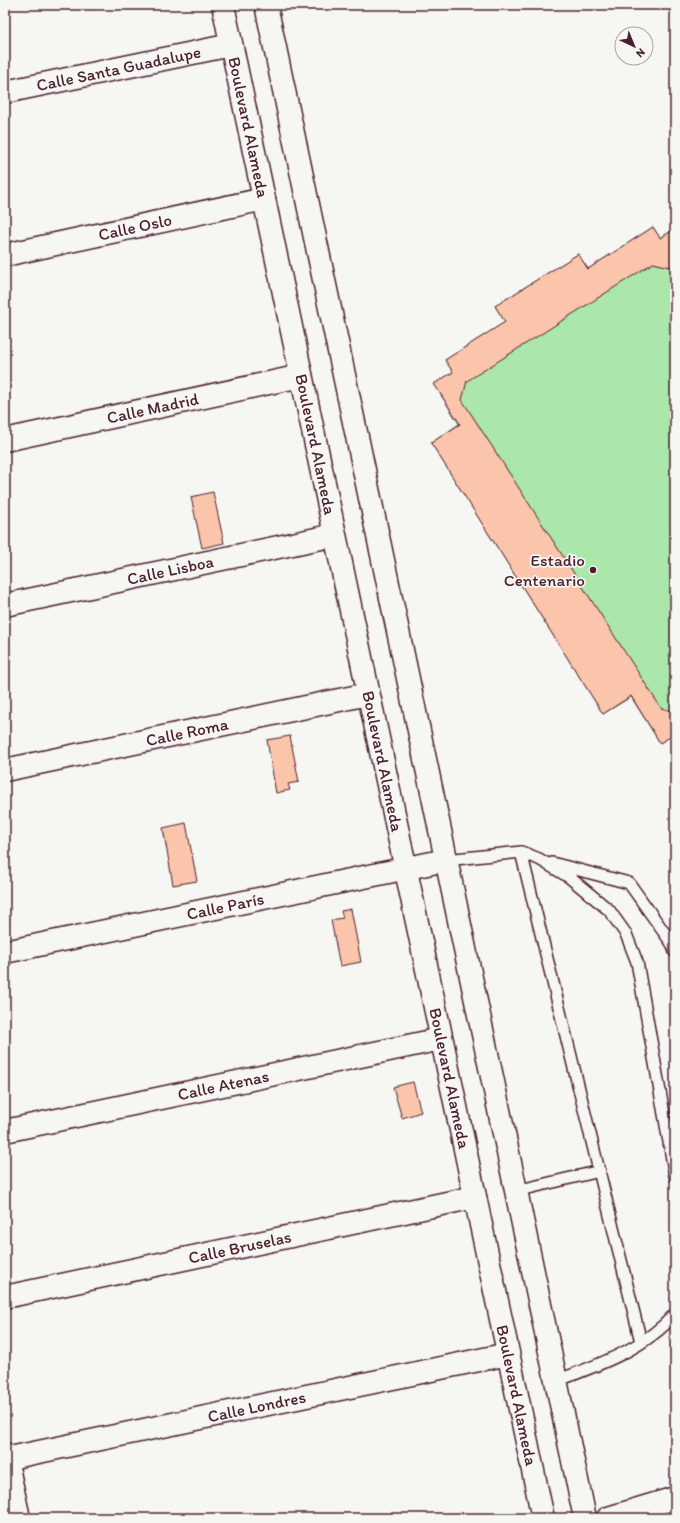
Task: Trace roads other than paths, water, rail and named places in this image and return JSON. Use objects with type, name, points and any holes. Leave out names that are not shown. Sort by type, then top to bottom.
[{"type":"street","name":"Boulevard Alameda","points":[[223,5],[542,1518]]},
{"type":"street","points":[[266,5],[585,1518]]},
{"type":"street","name":"Calle Santa Guadalupe","points":[[5,92],[231,45]]},
{"type":"street","name":"Calle Oslo","points":[[5,255],[264,199]]},
{"type":"street","name":"Calle Madrid","points":[[5,440],[301,376]]},
{"type":"street","name":"Calle Lisboa","points":[[5,605],[335,535]]},
{"type":"street","name":"Calle Roma","points":[[5,770],[368,694]]},
{"type":"street","name":"Calle París","points":[[5,952],[446,860]]},
{"type":"street","name":"Calle Atenas","points":[[5,1131],[441,1039]]},
{"type":"street","name":"Calle Bruselas","points":[[5,1297],[475,1197]]},
{"type":"street","name":"Calle Londres","points":[[5,1457],[508,1354]]},
{"type":"street","points":[[5,1457],[19,1518]]},
{"type":"street","points":[[608,1518],[675,1498]]},
{"type":"lane","points":[[522,852],[641,1342]]},
{"type":"lane","points":[[446,860],[522,852],[539,859],[629,883],[673,945],[675,952]]},
{"type":"lane","points":[[539,859],[569,878],[609,910],[626,934],[637,962],[672,1136],[675,1176]]},
{"type":"lane","points":[[516,1191],[600,1171]]},
{"type":"lane","points":[[556,1381],[606,1363],[641,1342],[667,1323],[675,1314]]},
{"type":"place","name":"Estadio Centenario","points":[[593,570]]}]
